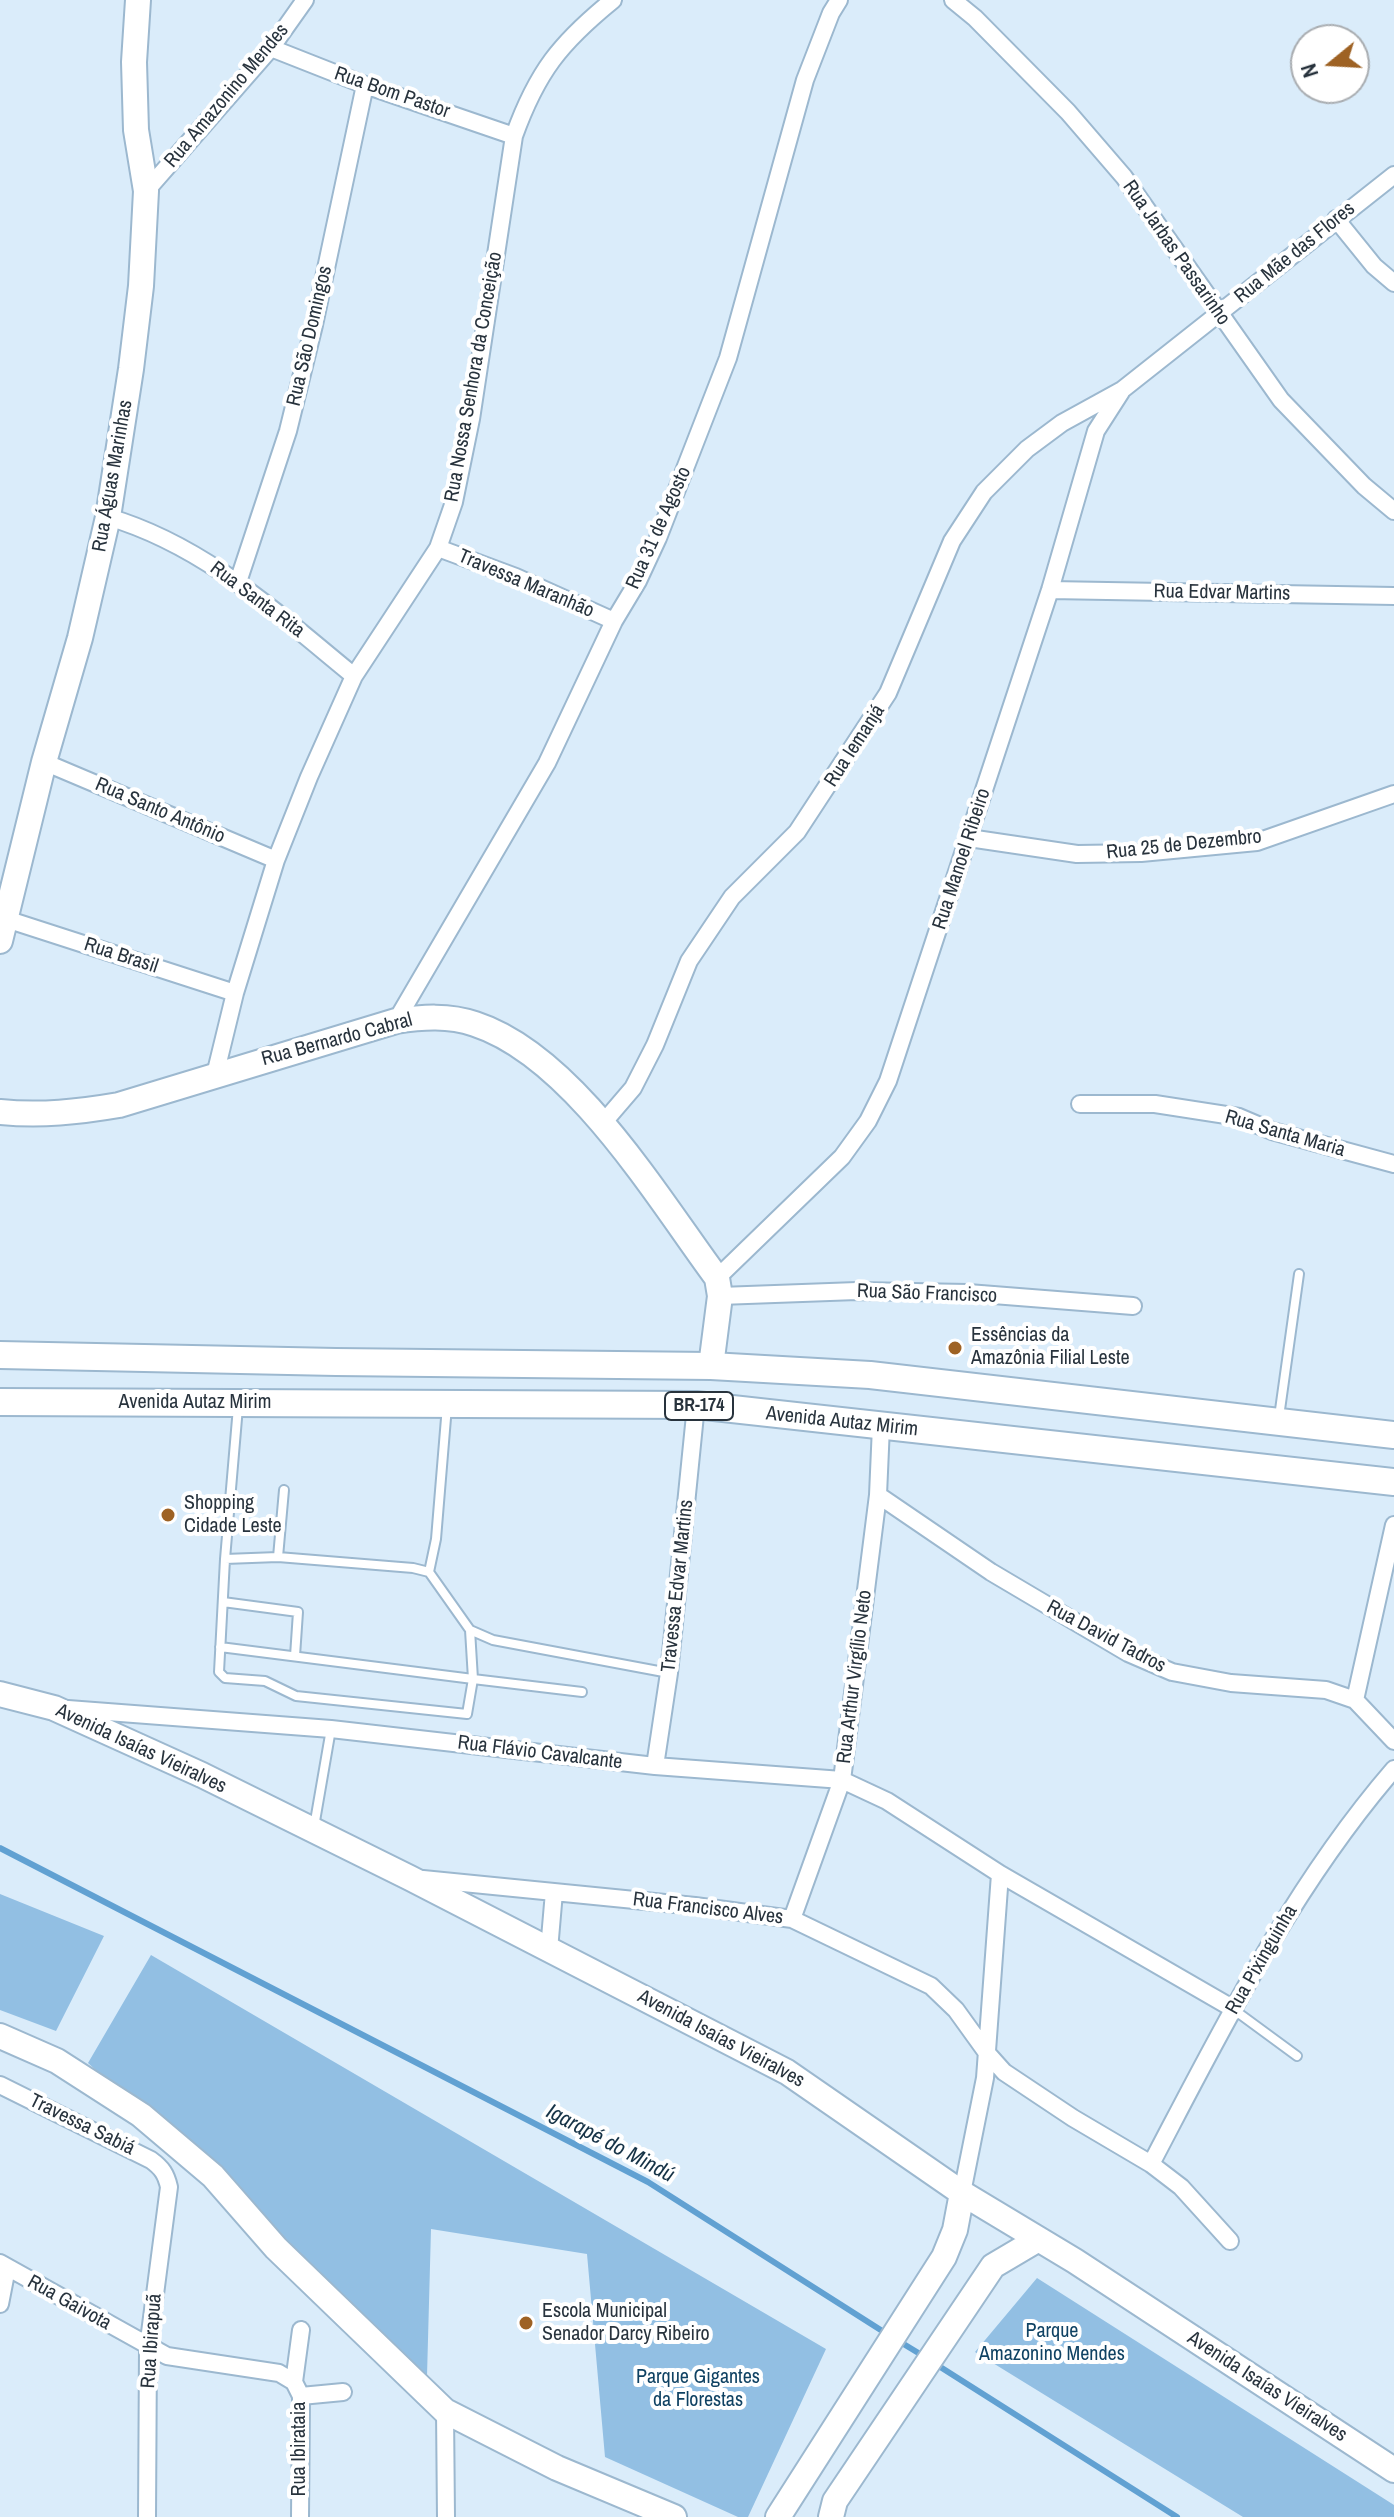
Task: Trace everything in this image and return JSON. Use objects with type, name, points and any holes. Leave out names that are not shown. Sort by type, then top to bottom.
[{"type":"main road","name":"Rua Águas Marinhas","points":[[3,930],[44,762],[80,638],[108,517],[131,369],[141,286],[146,191],[136,130],[134,62],[138,0]]},
{"type":"main road","name":"Rua Bernardo Cabral","points":[[0,1112],[36,1116],[119,1105],[396,1021],[422,1017],[474,1023],[507,1038],[565,1083],[603,1123],[718,1287]]},
{"type":"main road","points":[[711,1366],[718,1287]]},
{"type":"main road","name":"Avenida Autaz Mirim","points":[[0,1355],[711,1366],[870,1375],[1394,1435]]},
{"type":"main road","name":"Avenida Autaz Mirim","points":[[0,1402],[696,1405],[1394,1482]]},
{"type":"main road","name":"Avenida Isaías Vieiralves","points":[[0,1694],[54,1708],[202,1775],[787,2072],[962,2193],[1075,2261],[1394,2470]]},
{"type":"main road","points":[[0,2036],[57,2061],[141,2115],[164,2134],[213,2176],[276,2248],[445,2411],[557,2468],[674,2517]]},
{"type":"main road","points":[[778,2517],[944,2257],[955,2230],[962,2193]]},
{"type":"main road","points":[[831,2517],[835,2501],[993,2266],[1037,2240]]},
{"type":"street","name":"Rua Amazonino Mendes","points":[[146,191],[271,48],[305,0]]},
{"type":"street","name":"Rua Nossa Senhora da Conceição","points":[[215,1075],[235,993],[276,860],[309,777],[354,676],[438,548],[454,502],[471,419],[514,136],[527,99],[545,68],[569,39],[613,0]]},
{"type":"street","name":"Rua 31 de Agosto","points":[[396,1021],[547,763],[614,621],[638,581],[658,538],[728,358],[805,80],[839,0]]},
{"type":"street","name":"Rua Jarbas Passarinho","points":[[953,0],[975,18],[1068,112],[1124,177],[1281,400],[1364,486],[1394,511]]},
{"type":"street","name":"Rua Bom Pastor","points":[[271,48],[365,85],[514,136]]},
{"type":"street","name":"Rua São Domingos","points":[[238,582],[288,431],[365,85]]},
{"type":"street","name":"Rua Mãe das Flores","points":[[1122,390],[1394,175]]},
{"type":"street","points":[[1336,219],[1374,266],[1394,283]]},
{"type":"street","name":"Rua Manoel Ribeiro","points":[[718,1287],[842,1157],[868,1121],[888,1081],[1050,590],[1096,431],[1122,390]]},
{"type":"street","name":"Rua Iemanjá","points":[[603,1123],[633,1088],[655,1045],[689,961],[732,897],[797,832],[888,693],[952,541],[984,492],[1027,449],[1062,423],[1122,390]]},
{"type":"street","name":"Rua Santa Rita","points":[[108,517],[136,525],[161,537],[238,582],[354,676]]},
{"type":"street","name":"Travessa Maranhão","points":[[438,548],[516,577],[614,621]]},
{"type":"street","name":"Rua Edvar Martins","points":[[1050,590],[1394,596]]},
{"type":"street","name":"Rua Santo Antônio","points":[[44,762],[276,860]]},
{"type":"street","name":"Rua 25 de Dezembro","points":[[969,838],[1077,854],[1141,853],[1257,842],[1394,794]]},
{"type":"street","name":"Rua Brasil","points":[[3,930],[235,993]]},
{"type":"street","name":"Rua Santa Maria","points":[[1080,1104],[1155,1104],[1239,1117],[1272,1131],[1394,1164]]},
{"type":"street","name":"Rua São Francisco","points":[[718,1287],[968,1293],[1133,1306]]},
{"type":"street","name":"Travessa Edvar Martins","points":[[655,1766],[669,1673],[696,1405]]},
{"type":"street","name":"Rua Arthur Virgílio Neto","points":[[792,1919],[842,1780],[878,1495],[881,1426]]},
{"type":"street","name":"Rua David Tadros","points":[[878,1495],[991,1572],[1128,1653],[1172,1672],[1231,1683],[1326,1690],[1355,1700]]},
{"type":"street","points":[[1394,1525],[1355,1700],[1394,1741]]},
{"type":"street","name":"Rua Flávio Cavalcante","points":[[54,1708],[331,1729],[655,1766],[842,1780],[887,1801],[1000,1874],[1232,2008]]},
{"type":"street","name":"Rua Pixinguinha","points":[[1151,2164],[1232,2008],[1315,1871],[1358,1810],[1394,1769]]},
{"type":"street","points":[[962,2193],[985,2078],[1000,1874]]},
{"type":"street","name":"Rua Francisco Alves","points":[[410,1878],[792,1919],[931,1986],[956,2010],[1004,2072],[1151,2164],[1181,2187],[1230,2241]]},
{"type":"street","points":[[549,1950],[554,1892]]},
{"type":"street","name":"Travessa Sabiá","points":[[0,2085],[162,2168]]},
{"type":"street","name":"Rua Ibirapuã","points":[[147,2517],[148,2348],[169,2187],[162,2168]]},
{"type":"street","points":[[0,2304],[4,2266]]},
{"type":"street","name":"Rua Gaivota","points":[[4,2266],[167,2356],[343,2392]]},
{"type":"street","name":"Rua Ibirataia","points":[[300,2517],[291,2383],[301,2330]]},
{"type":"street","points":[[445,2411],[446,2517]]},
{"type":"lane","points":[[1279,1422],[1299,1274]]},
{"type":"lane","points":[[238,1404],[220,1647],[219,1672],[225,1678],[265,1681],[296,1696],[467,1714],[473,1679],[470,1630]]},
{"type":"lane","points":[[429,1572],[436,1539],[447,1406]]},
{"type":"lane","points":[[278,1557],[284,1490]]},
{"type":"lane","points":[[225,1559],[278,1557],[429,1572],[470,1630],[493,1640],[669,1673]]},
{"type":"lane","points":[[223,1602],[298,1612],[295,1656]]},
{"type":"lane","points":[[220,1647],[582,1692]]},
{"type":"lane","points":[[313,1831],[331,1729]]},
{"type":"lane","points":[[1232,2008],[1297,2056]]},
{"type":"green space","points":[[0,1894],[104,1936],[56,2031],[0,2010]]},
{"type":"green space","name":"Parque Gigantes da Florestas","points":[[151,1955],[826,2349],[748,2517],[738,2517],[605,2457],[587,2254],[431,2229],[427,2376],[88,2063]]},
{"type":"green space","name":"Parque Amazonino Mendes","points":[[1037,2278],[1394,2505],[1394,2517],[1243,2517],[975,2352]]},
{"type":"waterway","name":"Igarapé do Mindú","points":[[0,1848],[648,2182],[887,2334]]},
{"type":"waterway","name":"Igarapé do Mindú","points":[[897,2340],[925,2357]]},
{"type":"waterway","name":"Igarapé do Mindú","points":[[934,2363],[1177,2517]]},
{"type":"place","name":"Essências da Amazônia Filial Leste","points":[[955,1348]]},
{"type":"place","name":"Shopping Cidade Leste","points":[[168,1515]]},
{"type":"place","name":"Escola Municipal Senador Darcy Ribeiro","points":[[526,2323]]}]
